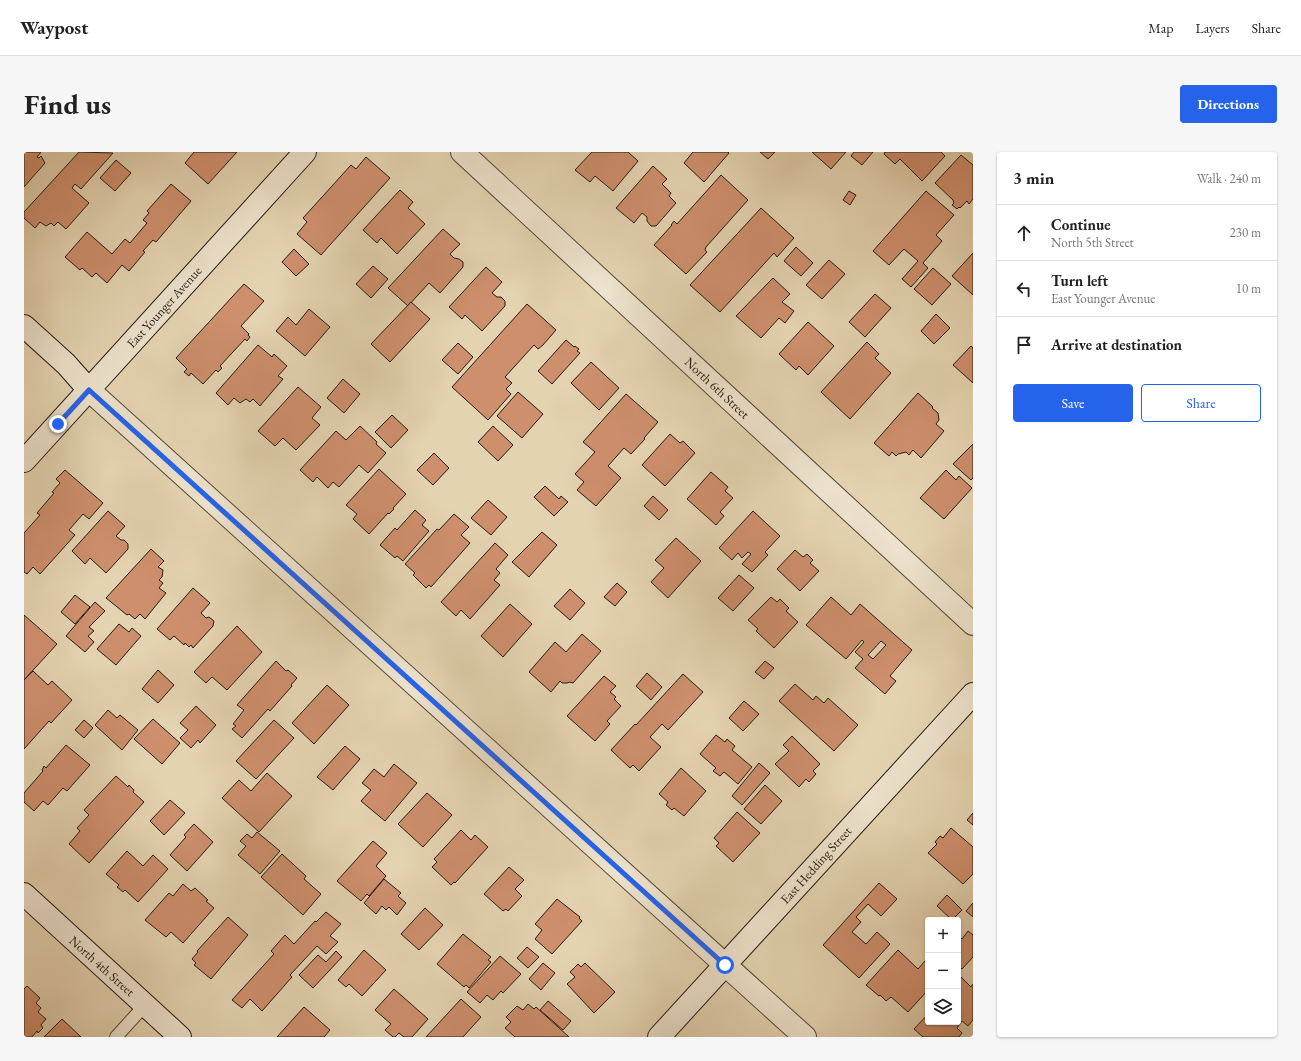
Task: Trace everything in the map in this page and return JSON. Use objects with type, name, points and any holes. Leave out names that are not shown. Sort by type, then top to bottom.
[{"type":"street","name":"East Younger Avenue","points":[[24,461],[305,152]]},
{"type":"street","name":"North 6th Street","points":[[462,152],[973,624]]},
{"type":"street","points":[[24,326],[66,364],[89,390],[805,1037]]},
{"type":"street","name":"East Hedding Street","points":[[659,1037],[973,694]]},
{"type":"street","name":"North 4th Street","points":[[24,894],[180,1037]]},
{"type":"lane","points":[[116,1037],[145,1005]]},
{"type":"building","points":[[24,152],[41,152],[37,157],[39,158],[41,156],[45,163],[24,187]]},
{"type":"building","points":[[79,152],[113,153],[81,189],[75,184],[72,188],[89,203],[66,229],[58,222],[54,226],[51,223],[46,226],[40,222],[35,228],[24,218],[24,212]]},
{"type":"building","points":[[194,152],[237,152],[208,184],[185,163]]},
{"type":"building","points":[[592,152],[628,152],[638,161],[613,191],[595,176],[590,182],[575,170]]},
{"type":"building","points":[[693,152],[729,153],[704,182],[684,163]]},
{"type":"building","points":[[760,152],[775,152],[768,159]]},
{"type":"building","points":[[812,152],[846,152],[831,169]]},
{"type":"building","points":[[854,152],[873,152],[862,165],[851,156]]},
{"type":"building","points":[[885,152],[941,152],[945,156],[922,181],[900,159],[895,164],[884,154]]},
{"type":"building","points":[[961,155],[973,165],[973,199],[969,204],[967,201],[957,209],[952,205],[954,203],[953,200],[935,183]]},
{"type":"building","points":[[366,157],[390,178],[321,255],[297,234],[307,222],[303,218],[351,165],[356,169]]},
{"type":"building","points":[[116,160],[131,173],[115,191],[100,178]]},
{"type":"building","points":[[653,166],[667,179],[662,184],[671,193],[669,196],[676,203],[656,226],[651,226],[647,221],[647,217],[642,213],[634,223],[616,208]]},
{"type":"building","points":[[721,175],[748,200],[706,247],[705,250],[707,252],[686,274],[654,245],[674,221],[677,224]]},
{"type":"building","points":[[171,184],[191,201],[156,242],[153,240],[143,251],[145,252],[129,271],[122,265],[107,283],[96,273],[92,277],[82,268],[80,270],[65,257],[87,232],[112,254],[125,239],[130,243],[147,223],[143,220],[149,213],[147,211]]},
{"type":"building","points":[[400,190],[413,202],[408,208],[425,224],[397,254],[381,238],[377,243],[363,230]]},
{"type":"building","points":[[849,191],[856,195],[850,205],[843,200]]},
{"type":"building","points":[[926,191],[954,215],[936,235],[942,241],[923,263],[928,268],[911,287],[902,279],[918,261],[904,249],[889,265],[873,251]]},
{"type":"building","points":[[761,208],[794,238],[777,257],[774,253],[720,312],[690,285]]},
{"type":"building","points":[[443,229],[460,244],[450,254],[454,258],[463,262],[463,267],[440,293],[429,283],[408,306],[388,288]]},
{"type":"building","points":[[796,247],[813,263],[801,276],[784,261]]},
{"type":"building","points":[[294,249],[309,264],[296,276],[282,262]]},
{"type":"building","points":[[973,253],[973,295],[952,276]]},
{"type":"building","points":[[829,260],[845,274],[822,299],[806,285]]},
{"type":"building","points":[[373,266],[388,279],[371,298],[356,284]]},
{"type":"building","points":[[486,267],[502,282],[492,293],[497,297],[501,297],[505,301],[505,306],[482,331],[465,315],[462,319],[449,307]]},
{"type":"building","points":[[933,268],[951,284],[932,305],[914,289]]},
{"type":"building","points":[[773,278],[790,294],[782,302],[794,311],[785,323],[779,318],[761,338],[736,316]]},
{"type":"building","points":[[244,284],[264,301],[241,326],[250,337],[247,341],[245,339],[220,366],[222,368],[218,372],[216,370],[203,384],[191,373],[189,376],[184,372],[187,369],[176,358]]},
{"type":"building","points":[[875,294],[891,308],[865,337],[849,322]]},
{"type":"building","points":[[411,302],[430,319],[390,362],[371,344]]},
{"type":"building","points":[[527,304],[556,330],[538,349],[534,345],[505,377],[512,383],[506,389],[511,394],[488,420],[452,387]]},
{"type":"building","points":[[309,309],[330,327],[305,356],[276,331],[288,317],[296,325]]},
{"type":"building","points":[[936,314],[950,328],[934,344],[921,331]]},
{"type":"building","points":[[808,322],[834,346],[808,375],[799,366],[796,370],[779,354]]},
{"type":"building","points":[[566,340],[574,347],[575,346],[579,349],[577,351],[580,353],[552,384],[538,371]]},
{"type":"building","points":[[867,342],[879,354],[875,358],[891,373],[850,419],[821,392]]},
{"type":"building","points":[[458,343],[473,357],[458,374],[442,360]]},
{"type":"building","points":[[258,345],[272,357],[274,354],[287,366],[278,376],[283,379],[260,406],[253,399],[250,402],[246,399],[240,403],[234,398],[228,405],[216,393]]},
{"type":"building","points":[[971,346],[973,348],[973,383],[953,365]]},
{"type":"building","points":[[591,362],[619,388],[599,410],[571,383]]},
{"type":"building","points":[[343,379],[360,394],[344,413],[327,398]]},
{"type":"building","points":[[298,387],[321,407],[312,418],[320,425],[296,450],[283,438],[275,446],[258,431]]},
{"type":"building","points":[[518,392],[543,414],[522,438],[497,416]]},
{"type":"building","points":[[918,393],[938,413],[939,420],[936,424],[944,431],[921,458],[913,450],[909,455],[906,452],[896,456],[892,452],[889,456],[874,443]]},
{"type":"building","points":[[626,394],[658,422],[631,454],[624,448],[608,466],[621,478],[596,506],[577,490],[584,482],[575,474],[595,452],[583,442]]},
{"type":"building","points":[[392,415],[408,430],[391,448],[375,432]]},
{"type":"building","points":[[360,426],[386,453],[368,473],[359,465],[339,487],[333,482],[328,488],[317,477],[313,482],[300,470],[336,431],[346,440]]},
{"type":"building","points":[[493,426],[513,445],[498,461],[478,442]]},
{"type":"building","points":[[670,434],[680,443],[683,441],[695,453],[665,486],[642,465]]},
{"type":"building","points":[[973,444],[973,478],[971,480],[953,464]]},
{"type":"building","points":[[434,453],[449,468],[433,485],[417,470]]},
{"type":"building","points":[[379,469],[406,494],[393,508],[394,509],[389,514],[388,513],[369,534],[353,519],[357,514],[346,505]]},
{"type":"building","points":[[65,470],[103,503],[89,519],[83,514],[69,530],[75,535],[40,574],[33,567],[27,574],[24,572],[24,533],[40,515],[37,513],[54,493],[52,492],[60,483],[56,479]]},
{"type":"building","points":[[946,470],[956,480],[959,476],[972,488],[944,519],[920,498]]},
{"type":"building","points":[[711,472],[728,487],[725,491],[733,498],[720,512],[724,516],[716,525],[687,499]]},
{"type":"building","points":[[545,486],[559,499],[561,496],[568,502],[554,516],[534,497]]},
{"type":"building","points":[[653,496],[668,510],[659,520],[644,506]]},
{"type":"building","points":[[488,500],[507,517],[491,535],[471,518]]},
{"type":"building","points":[[415,510],[426,520],[422,525],[429,531],[403,561],[397,556],[395,558],[380,545],[395,528],[397,530]]},
{"type":"building","points":[[108,511],[125,526],[116,536],[128,544],[128,549],[106,573],[90,558],[85,564],[72,551]]},
{"type":"building","points":[[753,511],[780,536],[765,552],[768,555],[752,572],[742,564],[751,554],[748,552],[742,558],[738,553],[732,560],[719,548]]},
{"type":"building","points":[[454,514],[469,527],[461,535],[470,543],[431,587],[429,585],[426,588],[413,575],[415,573],[405,564],[437,529],[439,530]]},
{"type":"building","points":[[542,532],[557,545],[529,577],[512,562]]},
{"type":"building","points":[[676,538],[701,561],[668,598],[651,582],[664,568],[655,560]]},
{"type":"building","points":[[495,543],[508,555],[496,569],[500,573],[494,580],[500,585],[470,619],[461,610],[456,616],[441,602]]},
{"type":"building","points":[[151,549],[164,561],[158,567],[163,570],[162,577],[159,580],[163,583],[159,588],[166,593],[145,619],[140,614],[135,619],[129,614],[127,615],[106,598]]},
{"type":"building","points":[[795,550],[803,557],[807,554],[813,560],[810,563],[819,571],[800,591],[777,569]]},
{"type":"building","points":[[739,575],[754,588],[733,611],[718,598]]},
{"type":"building","points":[[617,583],[627,592],[615,606],[604,597]]},
{"type":"building","points":[[193,588],[210,603],[201,613],[206,618],[209,617],[214,621],[213,626],[193,648],[191,645],[189,647],[185,643],[184,645],[174,636],[170,640],[157,629]]},
{"type":"building","points":[[570,589],[585,603],[570,620],[554,606]]},
{"type":"building","points":[[75,595],[90,607],[75,624],[61,612]]},
{"type":"building","points":[[771,597],[777,602],[780,599],[789,608],[786,611],[798,622],[774,648],[756,631],[758,629],[748,620]]},
{"type":"building","points":[[831,597],[851,615],[860,604],[912,650],[890,676],[896,681],[885,694],[855,668],[863,659],[855,652],[864,642],[862,640],[846,659],[806,625]],"holes":[[[881,641],[886,645],[873,659],[868,655]]]},
{"type":"building","points":[[95,602],[105,611],[89,627],[94,631],[88,636],[94,642],[85,652],[66,636]]},
{"type":"building","points":[[510,604],[532,624],[503,657],[481,636]]},
{"type":"building","points":[[24,615],[57,644],[24,680]]},
{"type":"building","points":[[119,624],[129,632],[132,628],[141,636],[116,665],[97,649]]},
{"type":"building","points":[[237,626],[262,652],[227,690],[212,677],[206,683],[194,672]]},
{"type":"building","points":[[582,634],[601,651],[573,683],[562,683],[560,681],[551,692],[529,672],[555,642],[566,652]]},
{"type":"building","points":[[276,661],[286,671],[288,670],[297,678],[270,711],[268,709],[242,738],[232,729],[236,726],[233,724],[244,710],[237,705]]},
{"type":"building","points":[[765,661],[774,668],[764,679],[755,672]]},
{"type":"building","points":[[158,670],[174,685],[158,703],[142,689]]},
{"type":"building","points":[[33,671],[48,685],[52,681],[72,700],[51,723],[49,721],[24,749],[24,680]]},
{"type":"building","points":[[647,673],[662,687],[651,700],[636,686]]},
{"type":"building","points":[[683,674],[703,692],[668,730],[662,724],[650,737],[661,747],[639,771],[633,765],[630,768],[611,750]]},
{"type":"building","points":[[604,676],[616,686],[610,692],[616,697],[614,699],[621,706],[607,721],[610,724],[595,741],[567,716]]},
{"type":"building","points":[[795,684],[813,700],[816,696],[824,703],[828,698],[858,725],[834,751],[779,701]]},
{"type":"building","points":[[327,685],[349,705],[314,744],[292,723]]},
{"type":"building","points":[[744,701],[759,714],[743,731],[729,718]]},
{"type":"building","points":[[196,706],[216,725],[200,743],[198,740],[191,748],[180,738],[188,730],[180,723]]},
{"type":"building","points":[[108,710],[117,718],[120,715],[138,730],[122,750],[95,725]]},
{"type":"building","points":[[153,719],[180,743],[162,764],[134,739]]},
{"type":"building","points":[[84,720],[93,728],[84,738],[75,730]]},
{"type":"building","points":[[274,720],[294,738],[256,779],[236,761]]},
{"type":"building","points":[[716,735],[725,742],[727,739],[735,746],[732,750],[752,767],[738,784],[724,772],[720,776],[713,771],[716,768],[700,754]]},
{"type":"building","points":[[792,736],[820,764],[813,771],[816,774],[809,782],[806,779],[799,787],[775,764],[789,751],[783,745]]},
{"type":"building","points":[[66,745],[90,765],[67,791],[63,788],[48,805],[43,801],[34,811],[24,802],[24,793],[43,771],[44,766],[46,768]]},
{"type":"building","points":[[345,746],[360,759],[333,790],[317,777]]},
{"type":"building","points":[[759,763],[770,773],[742,805],[732,796]]},
{"type":"building","points":[[394,764],[417,783],[385,821],[361,801],[371,790],[362,783],[374,769],[384,777]]},
{"type":"building","points":[[681,768],[706,791],[684,816],[674,808],[672,810],[666,805],[668,802],[659,794]]},
{"type":"building","points":[[267,773],[292,796],[259,832],[222,798],[239,780],[251,791]]},
{"type":"building","points":[[116,776],[128,787],[129,785],[134,790],[133,792],[144,802],[89,863],[69,844],[80,831],[77,828],[89,815],[84,810]]},
{"type":"building","points":[[765,785],[782,801],[761,824],[744,809]]},
{"type":"building","points":[[427,793],[452,815],[423,847],[398,824]]},
{"type":"building","points":[[170,800],[185,813],[164,835],[150,821]]},
{"type":"building","points":[[737,812],[760,833],[733,862],[716,846],[719,843],[714,838]]},
{"type":"building","points":[[973,813],[973,825],[967,820]]},
{"type":"building","points":[[194,824],[213,842],[187,871],[170,855],[186,837],[184,835]]},
{"type":"building","points":[[951,828],[973,847],[973,874],[963,884],[928,853],[937,844],[935,842],[940,836],[943,838]]},
{"type":"building","points":[[461,830],[471,840],[475,835],[488,847],[455,883],[454,882],[451,885],[432,867],[437,862],[434,859]]},
{"type":"building","points":[[257,832],[280,851],[260,874],[238,855],[246,846],[240,841],[247,834],[252,838]]},
{"type":"building","points":[[373,841],[387,853],[376,866],[386,876],[369,896],[367,894],[361,901],[337,881]]},
{"type":"building","points":[[127,851],[143,866],[153,855],[168,869],[138,902],[125,890],[123,892],[117,887],[119,885],[106,874]]},
{"type":"building","points":[[282,854],[306,876],[304,879],[321,894],[303,915],[261,877]]},
{"type":"building","points":[[509,867],[524,880],[515,889],[522,896],[508,911],[506,909],[503,911],[484,894]]},
{"type":"building","points":[[384,879],[401,893],[398,896],[406,903],[397,915],[389,907],[386,910],[382,906],[376,914],[364,903]]},
{"type":"building","points":[[879,883],[897,899],[881,916],[868,904],[856,917],[861,922],[852,932],[866,944],[877,932],[890,944],[859,978],[823,945]]},
{"type":"building","points":[[183,884],[191,891],[195,888],[214,908],[183,943],[171,932],[166,937],[145,920],[169,893],[173,896]]},
{"type":"building","points":[[947,895],[962,910],[955,917],[949,917],[937,906]]},
{"type":"building","points":[[557,899],[580,917],[579,918],[582,921],[552,954],[535,939],[542,930],[535,924]]},
{"type":"building","points":[[973,903],[973,917],[966,911]]},
{"type":"building","points":[[425,908],[443,925],[419,950],[401,934]]},
{"type":"building","points":[[326,912],[341,924],[330,936],[338,942],[326,954],[317,946],[290,975],[292,977],[262,1011],[250,999],[242,1008],[232,1000],[274,954],[271,951],[285,935],[294,944],[315,921],[316,922]]},
{"type":"building","points":[[228,917],[248,935],[211,979],[194,965],[196,963],[192,959],[198,952],[197,951]]},
{"type":"building","points":[[968,931],[973,935],[973,957],[962,969],[961,938],[962,939]]},
{"type":"building","points":[[463,934],[491,957],[488,960],[491,962],[469,988],[466,985],[464,987],[437,964]]},
{"type":"building","points":[[527,947],[539,957],[528,968],[517,958]]},
{"type":"building","points":[[364,950],[386,970],[362,996],[349,984],[346,987],[338,980]]},
{"type":"building","points":[[898,950],[918,969],[925,961],[925,993],[908,1012],[891,997],[886,1001],[866,985]]},
{"type":"building","points":[[336,951],[342,957],[313,988],[299,975],[318,955],[326,962]]},
{"type":"building","points":[[500,956],[521,974],[503,993],[501,991],[493,1000],[487,995],[480,1003],[467,992]]},
{"type":"building","points":[[543,963],[555,973],[541,990],[529,979]]},
{"type":"building","points":[[585,963],[615,992],[594,1013],[567,984],[575,977],[570,972],[578,964],[581,967]]},
{"type":"building","points":[[961,977],[971,987],[973,984],[973,1020],[968,1026],[962,1021],[961,1022]]},
{"type":"building","points":[[27,986],[40,998],[36,1003],[41,1008],[38,1012],[46,1019],[41,1025],[43,1028],[38,1033],[37,1031],[32,1037],[24,1037],[24,989]]},
{"type":"building","points":[[394,989],[428,1019],[412,1037],[404,1037],[399,1033],[393,1037],[385,1030],[391,1024],[375,1010]]},
{"type":"building","points":[[461,999],[481,1017],[463,1037],[426,1037]]},
{"type":"building","points":[[548,1001],[571,1021],[563,1030],[540,1010]]},
{"type":"building","points":[[528,1004],[534,1009],[536,1007],[569,1037],[515,1037],[505,1028],[511,1022],[506,1017],[517,1006],[523,1010]]},
{"type":"building","points":[[304,1007],[330,1030],[324,1037],[277,1037]]},
{"type":"building","points":[[925,1017],[925,1025],[959,1025],[957,1028],[962,1033],[959,1037],[923,1037],[914,1029]]},
{"type":"building","points":[[62,1019],[81,1037],[44,1037]]},
{"type":"route","points":[[58,424],[89,390],[725,965]]}]
